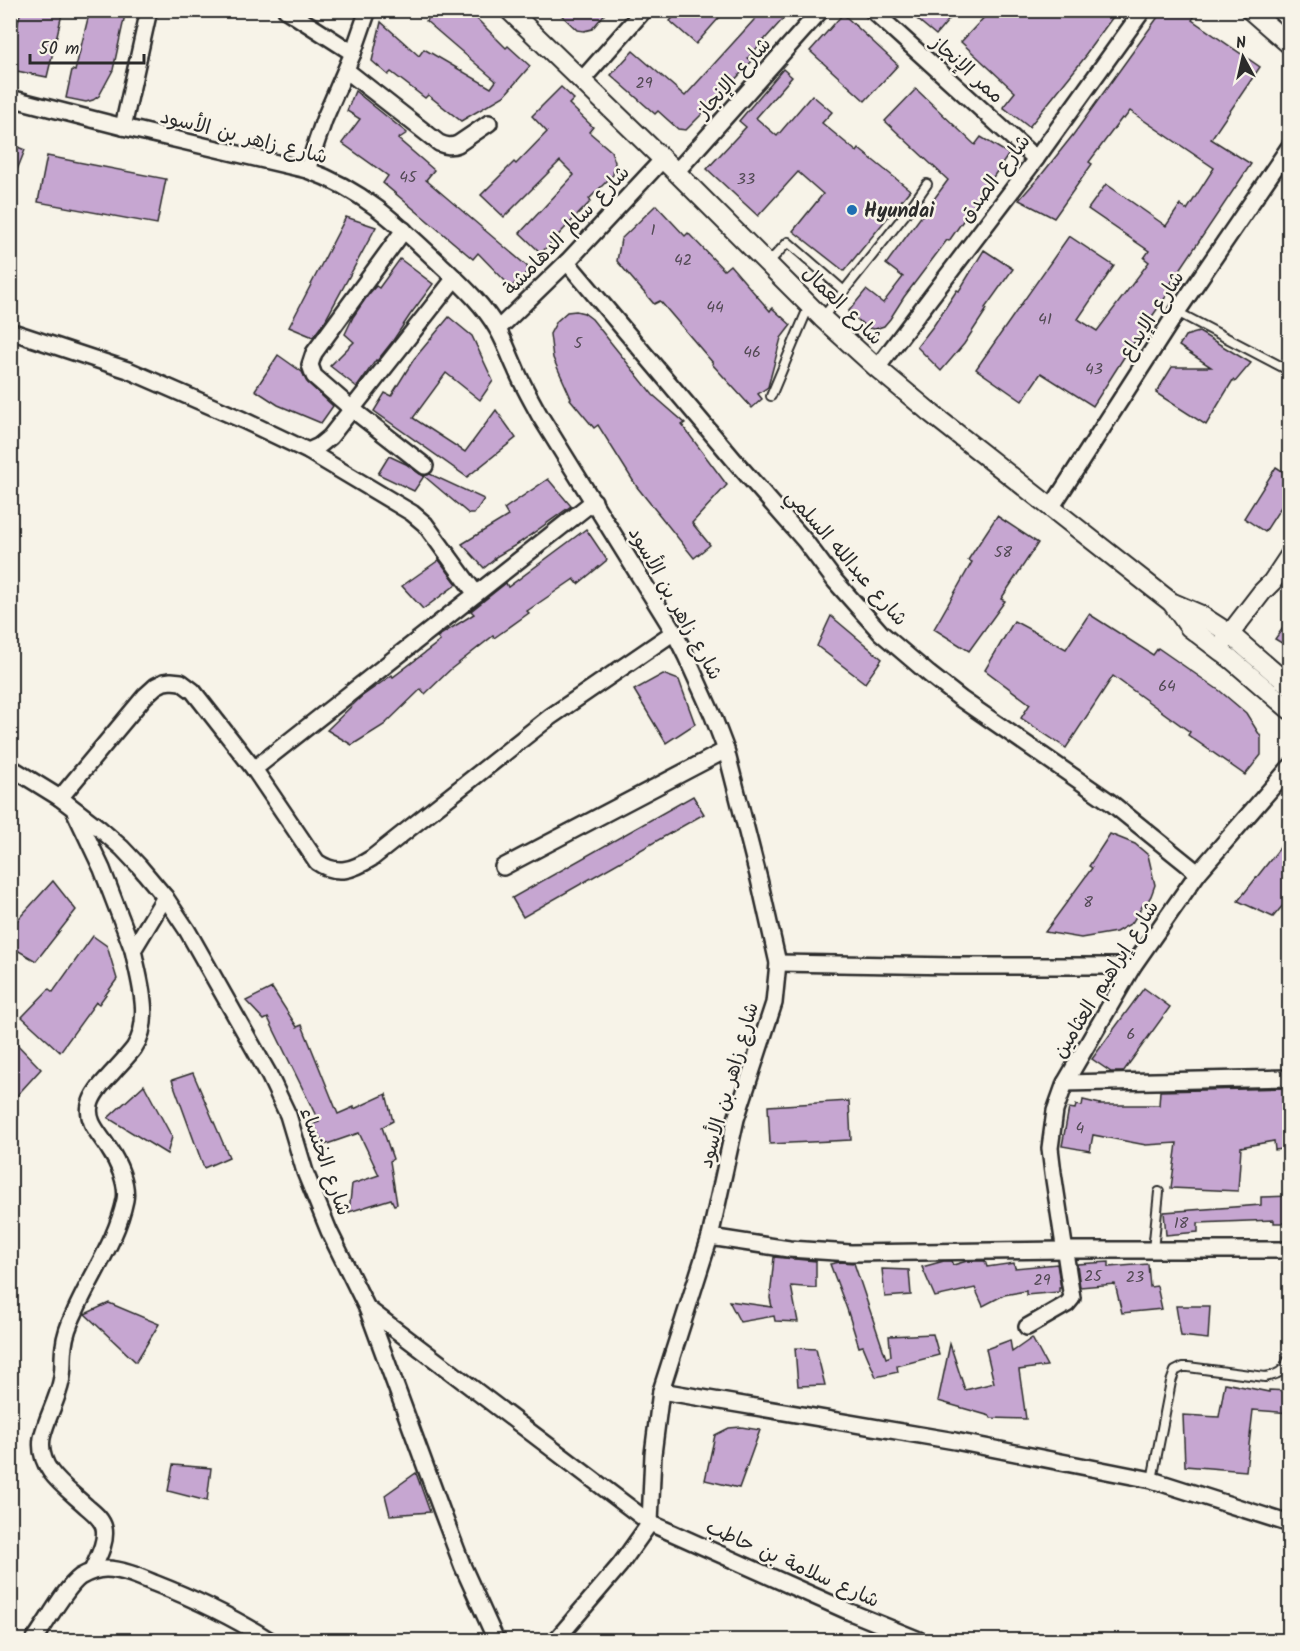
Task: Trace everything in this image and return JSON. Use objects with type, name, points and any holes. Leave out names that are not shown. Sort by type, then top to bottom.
[{"type":"street","points":[[123,127],[149,10]]},
{"type":"street","points":[[286,10],[353,53]]},
{"type":"street","points":[[307,170],[324,120],[353,53],[368,10]]},
{"type":"street","name":"شارع العمال","points":[[509,10],[670,166],[815,312],[877,368],[1171,602],[1199,614],[1290,710]]},
{"type":"street","points":[[581,81],[644,10]]},
{"type":"street","name":"شارع الإنجاز","points":[[670,166],[821,10]]},
{"type":"street","name":"ممر الإنجاز","points":[[872,10],[1036,159]]},
{"type":"street","name":"شارع الصدق","points":[[877,368],[1036,159],[1143,10]]},
{"type":"street","points":[[1250,10],[1290,45]]},
{"type":"street","points":[[346,70],[444,145],[458,144],[489,123]]},
{"type":"street","name":"شارع زاهر بن الأسود","points":[[10,98],[322,175],[365,198],[404,230],[455,278],[498,329],[526,390],[674,632],[701,688],[726,750],[778,963],[774,1003],[736,1119],[710,1236],[661,1391],[653,1454],[650,1523]]},
{"type":"street","name":"شارع الإبداع","points":[[1051,508],[1247,207],[1290,146]]},
{"type":"street","name":"شارع سالم الدهامشة","points":[[498,329],[670,166]]},
{"type":"street","points":[[404,230],[314,353],[310,365],[314,376],[425,466]]},
{"type":"street","name":"شارع عبدالله السلمي","points":[[567,262],[734,460],[799,533],[835,581],[881,633],[961,699],[1110,802],[1198,873]]},
{"type":"street","points":[[308,451],[330,437],[455,278]]},
{"type":"street","points":[[10,332],[128,370],[215,407],[308,451],[412,513],[424,524],[476,594]]},
{"type":"street","points":[[254,768],[594,501]]},
{"type":"street","points":[[1230,647],[1268,596],[1272,582],[1290,555]]},
{"type":"street","points":[[92,1571],[103,1543],[102,1522],[53,1476],[46,1465],[42,1445],[45,1429],[62,1382],[63,1347],[74,1313],[115,1232],[125,1197],[118,1165],[89,1117],[90,1105],[95,1093],[135,1047],[143,1020],[143,1006],[133,950],[89,840],[66,803],[145,696],[164,682],[181,682],[193,691],[254,768],[317,862],[326,868],[336,870],[354,868],[372,858],[550,717],[674,632]]},
{"type":"street","name":"شارع العمال","points":[[1230,647],[1290,686]]},
{"type":"street","points":[[503,867],[726,750]]},
{"type":"street","name":"شارع الخنساء","points":[[10,767],[66,803],[122,848],[165,897],[187,930],[279,1095],[288,1115],[315,1199],[368,1308],[448,1528],[496,1641]]},
{"type":"street","name":"شارع إبراهيم العثامين","points":[[1027,1327],[1071,1301],[1072,1293],[1050,1148],[1054,1111],[1065,1083],[1132,966],[1198,873],[1290,767]]},
{"type":"street","points":[[133,950],[165,897]]},
{"type":"street","points":[[778,963],[1132,966]]},
{"type":"street","points":[[1065,1083],[1290,1078]]},
{"type":"street","points":[[710,1236],[789,1249],[851,1253],[1290,1250]]},
{"type":"street","name":"شارع سلامة بن حاطب","points":[[368,1308],[650,1523],[919,1641]]},
{"type":"street","points":[[661,1391],[954,1441],[1152,1480],[1290,1524]]},
{"type":"street","points":[[556,1641],[620,1565],[650,1523]]},
{"type":"street","points":[[34,1641],[71,1585],[92,1571],[105,1569],[145,1579],[211,1607],[244,1624],[269,1641]]},
{"type":"lane","points":[[771,396],[815,312],[844,291],[927,184]]},
{"type":"lane","points":[[768,263],[788,242],[844,291]]},
{"type":"lane","points":[[1178,312],[1290,370]]},
{"type":"lane","points":[[1153,1250],[1160,1192]]},
{"type":"lane","points":[[1152,1480],[1175,1371],[1188,1367],[1265,1377],[1276,1375],[1283,1370],[1290,1351]]},
{"type":"building","points":[[21,10],[63,10],[47,77],[17,71],[10,65],[10,55]]},
{"type":"building","points":[[90,10],[126,10],[113,70],[99,96],[86,102],[66,98]]},
{"type":"building","points":[[435,10],[468,10],[506,48],[508,46],[530,66],[504,96],[461,121],[428,95],[425,98],[391,72],[388,75],[372,61],[381,22],[419,56],[424,49],[491,88],[496,81],[426,21]]},
{"type":"building","points":[[556,10],[608,10],[592,29],[584,31],[577,30]]},
{"type":"building","points":[[680,10],[726,10],[696,44],[670,21]]},
{"type":"building","points":[[763,10],[791,10],[748,58],[752,61],[686,130],[678,129],[658,111],[655,114],[611,75],[633,51],[685,96]]},
{"type":"building","points":[[906,10],[957,10],[936,35]]},
{"type":"building","points":[[991,10],[1118,10],[1086,56],[1029,127],[1003,107],[1015,92],[961,42]]},
{"type":"building","points":[[1163,10],[1199,10],[1192,20],[1260,67],[1211,139],[1251,164],[1171,283],[1174,285],[1093,406],[1041,373],[1022,401],[976,369],[1069,236],[1114,266],[1078,319],[1097,331],[1149,262],[1144,258],[1149,251],[1088,209],[1106,184],[1166,226],[1180,205],[1187,210],[1214,168],[1130,111],[1124,119],[1122,118],[1089,162],[1092,164],[1054,218],[1019,200],[1073,135]]},
{"type":"building","points":[[843,14],[898,65],[865,101],[810,51]]},
{"type":"building","points":[[783,69],[792,77],[756,118],[777,136],[812,95],[832,112],[822,123],[857,152],[859,149],[910,190],[844,271],[793,231],[823,194],[798,172],[758,216],[707,169],[746,127],[739,121]]},
{"type":"building","points":[[561,87],[574,99],[569,104],[593,127],[589,132],[611,151],[615,162],[613,175],[541,253],[520,233],[574,175],[560,161],[504,217],[481,195],[547,132],[532,116]]},
{"type":"building","points":[[916,89],[975,145],[981,137],[1009,154],[949,241],[947,240],[890,319],[884,326],[875,329],[868,328],[848,312],[866,290],[883,303],[903,277],[886,264],[948,180],[885,121]]},
{"type":"building","points":[[355,91],[407,133],[398,139],[434,170],[426,180],[528,267],[529,270],[511,287],[478,253],[473,259],[383,183],[388,176],[342,143],[360,119],[347,111]]},
{"type":"building","points":[[10,144],[25,150],[11,185],[10,185]]},
{"type":"building","points":[[47,156],[166,179],[157,224],[38,202]]},
{"type":"building","points":[[656,205],[685,236],[688,233],[724,270],[730,265],[770,311],[772,308],[791,325],[781,338],[768,387],[758,394],[762,399],[752,408],[660,301],[654,304],[617,261],[621,239]]},
{"type":"building","points":[[346,217],[376,227],[325,321],[313,337],[289,327]]},
{"type":"building","points":[[984,250],[1013,269],[985,308],[987,309],[964,344],[941,371],[917,347],[957,290],[959,291]]},
{"type":"building","points":[[400,259],[433,284],[357,387],[330,366],[354,342],[345,334],[353,317],[368,295],[376,286],[379,288]]},
{"type":"building","points":[[576,311],[592,319],[653,395],[685,423],[682,425],[727,485],[692,523],[710,545],[694,558],[637,487],[598,425],[594,428],[570,399],[553,358],[550,334],[557,321],[567,312]]},
{"type":"building","points":[[449,317],[472,336],[493,381],[480,400],[446,373],[413,418],[465,452],[496,410],[516,438],[467,477],[374,411],[385,393],[391,396],[414,359]]},
{"type":"building","points":[[1199,332],[1251,363],[1235,382],[1233,380],[1206,425],[1156,393],[1172,367],[1211,367],[1179,346],[1185,336]]},
{"type":"building","points":[[278,355],[302,372],[308,383],[333,406],[321,423],[278,405],[255,390]]},
{"type":"building","points":[[389,456],[424,476],[414,491],[378,474]]},
{"type":"building","points":[[1276,467],[1290,476],[1290,493],[1265,532],[1244,518]]},
{"type":"building","points":[[430,474],[484,499],[474,514],[469,514],[424,476]]},
{"type":"building","points":[[548,479],[571,506],[494,558],[484,568],[462,544],[508,516],[504,509]]},
{"type":"building","points":[[997,516],[1038,543],[1001,599],[1005,601],[969,651],[934,629],[972,562],[968,560]]},
{"type":"building","points":[[586,529],[607,560],[578,584],[574,579],[527,611],[529,613],[494,638],[493,636],[451,669],[425,694],[421,689],[384,725],[352,745],[327,730],[361,697],[392,675],[393,677],[440,641],[437,637],[474,614],[471,611],[506,583],[508,587]]},
{"type":"building","points":[[439,560],[457,584],[423,609],[402,586]]},
{"type":"building","points":[[1089,614],[1153,655],[1158,648],[1220,691],[1246,713],[1261,737],[1261,755],[1245,775],[1188,735],[1190,732],[1113,676],[1066,748],[1021,718],[1030,704],[985,670],[1014,621],[1066,649]]},
{"type":"building","points":[[831,616],[882,659],[865,683],[817,646]]},
{"type":"building","points":[[1290,618],[1290,648],[1275,639]]},
{"type":"building","points":[[663,674],[679,680],[695,724],[666,743],[634,690]]},
{"type":"building","points":[[693,796],[704,814],[523,917],[512,898]]},
{"type":"building","points":[[1110,834],[1135,844],[1148,855],[1155,885],[1145,906],[1143,905],[1132,923],[1116,932],[1081,938],[1045,932],[1092,868],[1089,866]]},
{"type":"building","points":[[1290,835],[1290,897],[1273,917],[1238,901]]},
{"type":"building","points":[[53,881],[76,910],[36,961],[10,946],[10,928]]},
{"type":"building","points":[[93,936],[107,946],[117,979],[99,1004],[96,1002],[60,1052],[22,1017],[49,989],[53,992]]},
{"type":"building","points":[[272,988],[297,1027],[302,1025],[338,1114],[386,1094],[393,1121],[382,1127],[393,1159],[390,1161],[397,1204],[394,1205],[391,1199],[349,1212],[352,1184],[379,1175],[359,1133],[324,1145],[313,1124],[319,1122],[268,1018],[264,1020],[246,1001]]},
{"type":"building","points":[[1144,988],[1170,1007],[1123,1072],[1111,1072],[1092,1059]]},
{"type":"building","points":[[10,1037],[41,1069],[10,1103]]},
{"type":"building","points":[[193,1073],[229,1157],[204,1168],[172,1080]]},
{"type":"building","points":[[144,1085],[172,1137],[167,1154],[108,1118]]},
{"type":"building","points":[[1290,1088],[1290,1148],[1275,1150],[1274,1141],[1241,1147],[1238,1191],[1171,1188],[1177,1143],[1146,1145],[1093,1135],[1090,1151],[1062,1146],[1069,1108],[1075,1109],[1076,1105],[1082,1106],[1083,1100],[1099,1105],[1159,1105],[1160,1091]]},
{"type":"building","points":[[849,1101],[851,1140],[770,1144],[768,1106]]},
{"type":"building","points":[[1290,1196],[1290,1223],[1274,1223],[1274,1220],[1198,1223],[1198,1232],[1166,1235],[1164,1212],[1261,1205],[1261,1197]]},
{"type":"building","points":[[774,1257],[816,1261],[816,1288],[791,1286],[798,1322],[775,1321],[774,1316],[740,1322],[729,1301],[772,1307],[770,1298]]},
{"type":"building","points":[[951,1261],[953,1265],[967,1261],[985,1261],[987,1267],[1014,1263],[1015,1268],[1057,1264],[1061,1288],[1059,1292],[1026,1295],[1026,1291],[1004,1295],[983,1306],[975,1288],[935,1297],[922,1267]]},
{"type":"building","points":[[1109,1262],[1109,1267],[1148,1264],[1150,1287],[1157,1286],[1162,1309],[1122,1313],[1115,1284],[1080,1287],[1077,1264]]},
{"type":"building","points":[[854,1263],[886,1358],[891,1356],[889,1336],[933,1334],[939,1355],[897,1366],[898,1372],[876,1377],[863,1346],[859,1347],[830,1264]]},
{"type":"building","points":[[882,1269],[909,1270],[911,1295],[885,1297]]},
{"type":"building","points":[[109,1303],[159,1324],[136,1362],[85,1314]]},
{"type":"building","points":[[1176,1306],[1210,1306],[1208,1339],[1181,1336]]},
{"type":"building","points":[[1032,1338],[1047,1366],[1019,1370],[1026,1419],[991,1418],[938,1401],[950,1344],[965,1390],[994,1383],[986,1349],[1010,1340],[1012,1352]]},
{"type":"building","points":[[795,1348],[816,1349],[825,1385],[798,1386]]},
{"type":"building","points":[[1225,1383],[1269,1392],[1269,1390],[1290,1391],[1290,1413],[1253,1410],[1246,1471],[1185,1466],[1183,1415],[1219,1417]]},
{"type":"building","points":[[729,1428],[760,1430],[739,1488],[705,1480],[715,1435]]},
{"type":"building","points":[[173,1465],[211,1468],[207,1501],[168,1491]]},
{"type":"building","points":[[416,1473],[430,1512],[390,1515],[385,1495]]},
{"type":"place","name":"Hyundai","points":[[852,210]]}]
